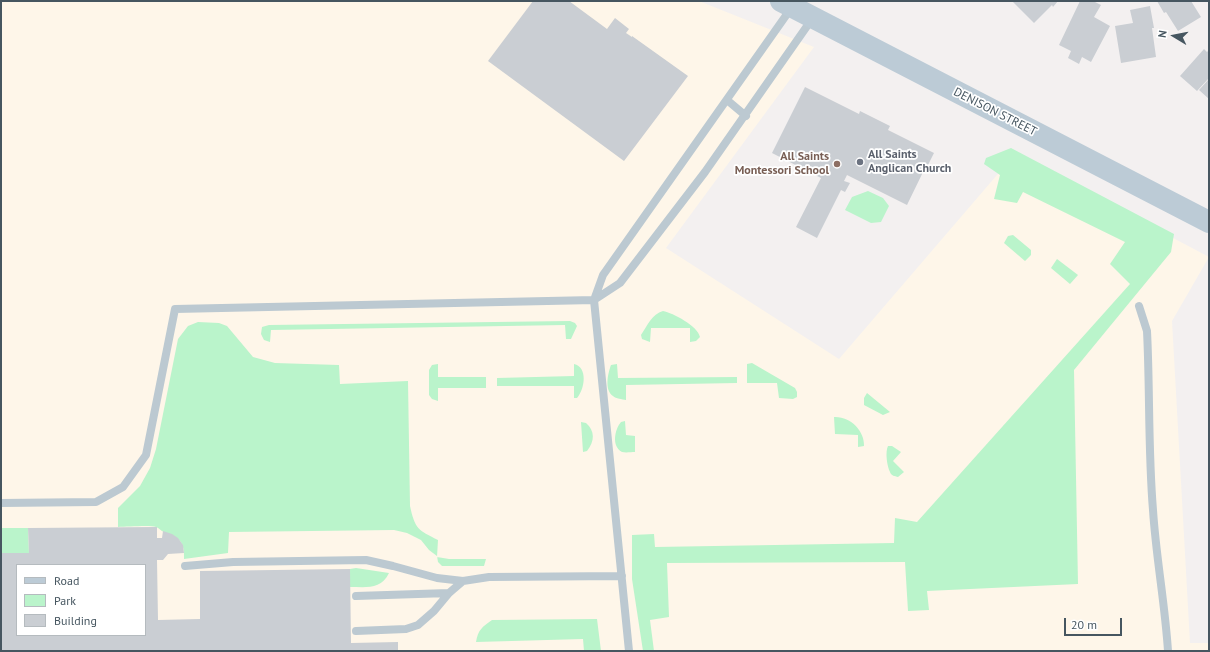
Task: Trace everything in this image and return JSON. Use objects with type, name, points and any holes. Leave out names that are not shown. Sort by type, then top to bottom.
[{"type":"main road","name":"DENISON STREET","points":[[787,4],[1209,222]]},
{"type":"lane","points":[[629,651],[594,300],[603,275],[727,100],[787,4]]},
{"type":"lane","points":[[1,503],[96,502],[123,487],[146,455],[175,309],[594,300],[620,283],[706,172],[813,18]]},
{"type":"lane","points":[[727,100],[746,116]]},
{"type":"lane","points":[[1139,306],[1147,331],[1153,509],[1166,616],[1168,651]]},
{"type":"lane","points":[[185,566],[233,562],[366,560],[438,578],[463,581],[489,577],[622,576]]},
{"type":"lane","points":[[356,631],[406,629],[418,625],[434,611],[449,593],[463,581]]},
{"type":"lane","points":[[356,596],[449,593]]},
{"type":"shaded area","points":[[1,1],[699,1],[814,47],[666,248],[839,359],[1015,154],[1209,257],[1172,321],[1190,643],[1209,643],[1209,651],[1,651]]},
{"type":"green space","points":[[1011,148],[1174,234],[1171,252],[1074,370],[1078,584],[927,591],[929,610],[908,611],[905,562],[667,563],[669,617],[650,620],[654,651],[643,651],[632,579],[632,535],[654,534],[655,547],[894,543],[895,518],[917,522],[1130,284],[1110,264],[1125,242],[1023,192],[1017,203],[994,199],[1000,175],[984,164],[986,158]]},
{"type":"green space","points":[[868,191],[883,198],[889,206],[881,222],[871,223],[845,210],[852,197]]},
{"type":"green space","points":[[1013,235],[1031,250],[1031,255],[1025,261],[1004,243],[1008,236]]},
{"type":"green space","points":[[1057,259],[1078,275],[1070,284],[1051,268]]},
{"type":"green space","points":[[663,311],[673,314],[690,324],[700,337],[696,341],[690,342],[690,328],[651,328],[650,342],[642,339],[641,335],[650,321]]},
{"type":"green space","points":[[570,321],[575,323],[577,326],[571,339],[566,339],[565,325],[271,330],[270,342],[264,340],[261,334],[262,327],[269,325]]},
{"type":"green space","points":[[198,322],[219,323],[227,326],[253,357],[275,363],[339,365],[340,384],[408,381],[410,506],[418,528],[438,540],[437,556],[429,550],[421,540],[407,533],[394,530],[229,532],[228,553],[184,559],[183,548],[180,541],[157,527],[118,527],[118,508],[140,486],[150,468],[156,449],[178,339],[188,326]]},
{"type":"green space","points":[[752,363],[795,388],[797,397],[793,399],[779,398],[777,383],[747,383],[747,364]]},
{"type":"green space","points":[[438,364],[438,377],[486,377],[486,388],[438,388],[438,401],[432,399],[429,395],[429,370],[432,365]]},
{"type":"green space","points":[[574,364],[582,369],[584,379],[582,389],[577,398],[574,398],[574,386],[497,386],[497,378],[574,376]]},
{"type":"green space","points":[[617,364],[618,378],[737,377],[737,383],[626,385],[626,400],[614,397],[608,390],[608,377],[611,365]]},
{"type":"green space","points":[[867,393],[890,412],[883,415],[864,405],[864,398]]},
{"type":"green space","points":[[834,417],[840,417],[851,422],[862,435],[864,446],[858,447],[858,435],[835,434]]},
{"type":"green space","points":[[625,421],[626,435],[635,436],[635,452],[622,452],[616,446],[615,437],[617,429],[621,422]]},
{"type":"green space","points":[[581,422],[586,423],[589,426],[593,436],[590,447],[587,451],[583,452]]},
{"type":"green space","points":[[888,446],[892,446],[901,452],[893,461],[904,472],[898,477],[891,474],[887,463]]},
{"type":"green space","points":[[1,528],[28,528],[29,553],[1,553]]},
{"type":"green space","points":[[437,557],[449,559],[486,559],[484,566],[442,566],[438,562]]},
{"type":"green space","points":[[356,568],[389,573],[382,582],[377,585],[367,587],[350,587],[350,569]]},
{"type":"green space","points":[[597,619],[601,651],[584,651],[583,639],[476,642],[481,629],[492,620]]},
{"type":"building","points":[[533,1],[569,1],[607,29],[615,18],[629,29],[626,33],[688,76],[624,161],[488,61]]},
{"type":"building","points":[[1012,1],[1058,1],[1034,23]]},
{"type":"building","points":[[1080,1],[1093,1],[1101,5],[1094,17],[1110,26],[1091,62],[1082,57],[1079,64],[1068,58],[1071,51],[1059,45]]},
{"type":"building","points":[[1157,1],[1191,1],[1201,17],[1178,31]]},
{"type":"building","points":[[1150,6],[1154,28],[1152,28],[1156,57],[1121,63],[1115,26],[1133,23],[1130,10]]},
{"type":"building","points":[[1204,49],[1207,52],[1209,50],[1209,78],[1197,91],[1180,76]]},
{"type":"building","points":[[1209,79],[1209,99],[1199,90]]},
{"type":"building","name":"All Saints Anglican Church","points":[[805,87],[859,114],[860,111],[890,126],[888,130],[934,153],[907,205],[847,175],[844,181],[850,183],[845,192],[841,190],[817,238],[796,227],[821,178],[772,153]]},
{"type":"building","points":[[157,527],[157,538],[162,538],[163,531],[172,534],[178,538],[183,545],[184,553],[168,554],[163,560],[157,560],[158,620],[200,619],[200,571],[350,569],[351,643],[398,642],[398,651],[1,651],[1,553],[29,553],[28,528]]},
{"type":"place","name":"All Saints Anglican Church","points":[[860,162]]},
{"type":"place","name":"All Saints Montessori School","points":[[837,164]]}]
